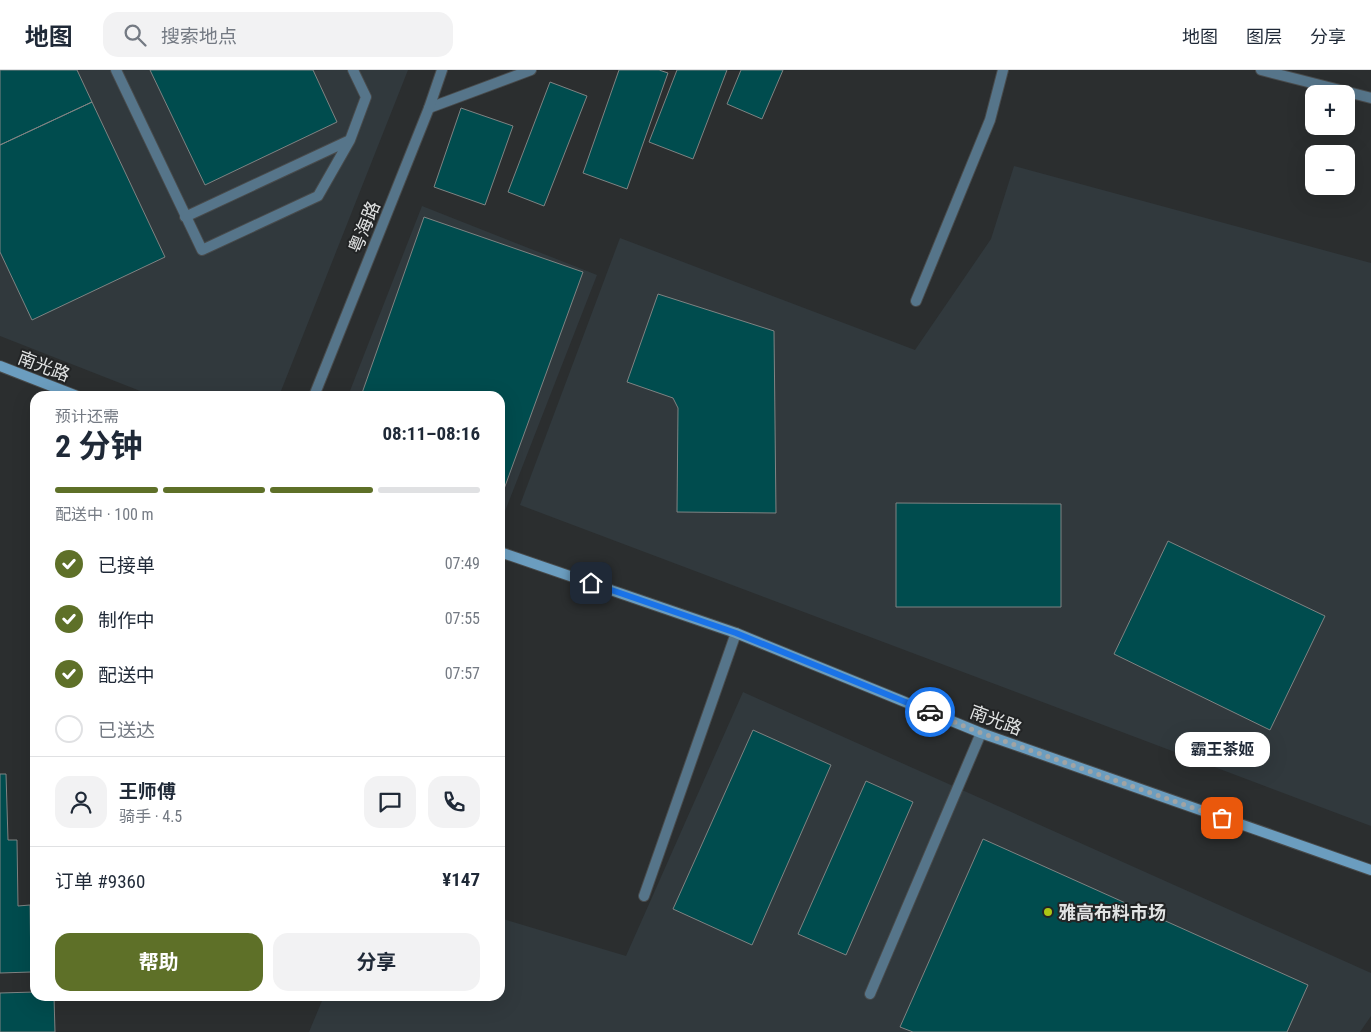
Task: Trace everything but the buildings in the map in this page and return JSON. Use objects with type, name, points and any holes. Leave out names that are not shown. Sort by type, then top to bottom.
[{"type":"main road","name":"南光路","points":[[0,366],[64,391]]},
{"type":"main road","name":"南光路","points":[[505,554],[736,633],[981,733],[1371,870]]},
{"type":"street","points":[[116,70],[202,250],[318,196],[350,140],[366,97],[353,70]]},
{"type":"street","name":"粤海路","points":[[316,391],[429,108],[442,70]]},
{"type":"street","points":[[429,108],[532,70]]},
{"type":"street","points":[[916,301],[990,120],[1002,70]]},
{"type":"street","points":[[1261,70],[1371,98]]},
{"type":"street","points":[[185,217],[350,140]]},
{"type":"street","points":[[644,896],[736,633]]},
{"type":"street","points":[[870,994],[981,733]]},
{"type":"shaded area","points":[[0,70],[408,70],[281,391],[140,391],[0,336]]},
{"type":"shaded area","points":[[1014,166],[1371,263],[1371,826],[520,505],[620,238],[915,350],[991,239]]},
{"type":"shaded area","points":[[422,206],[597,275],[505,511],[505,391],[350,391]]},
{"type":"shaded area","name":"雅高布料市场","points":[[743,692],[1371,973],[1371,1016],[1360,1032],[309,1032],[322,1001],[505,1001],[505,920],[626,956]]},
{"type":"way so far","points":[[930,712],[981,733],[1222,818]]},
{"type":"place","name":"霸王茶姬","points":[[1222,818]]},
{"type":"place","name":"雅高布料市场","points":[[1048,912]]},
{"type":"route","points":[[591,583],[736,633],[930,712]]}]
